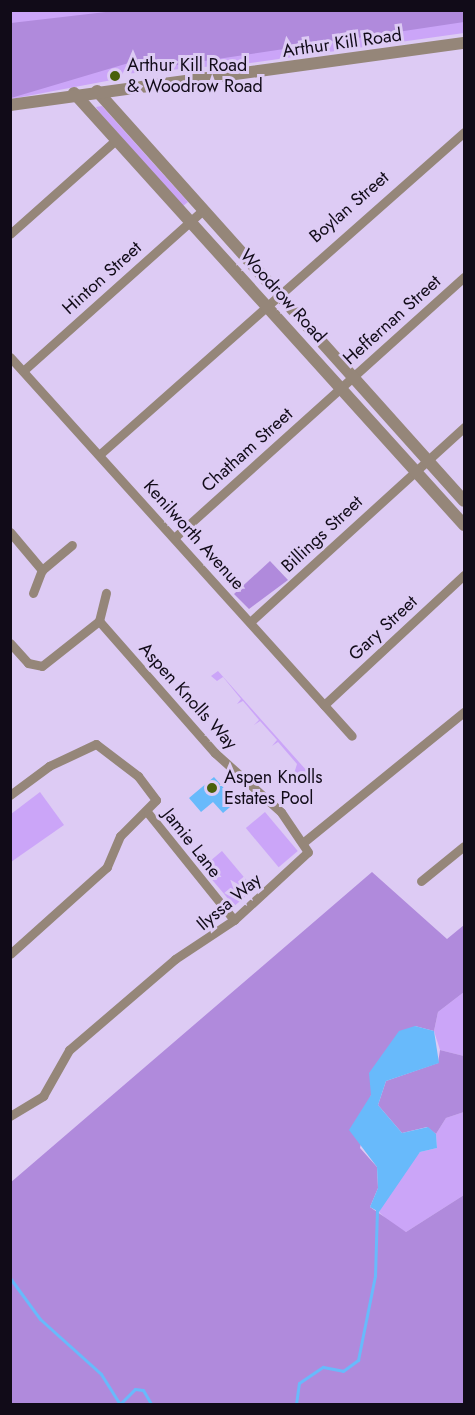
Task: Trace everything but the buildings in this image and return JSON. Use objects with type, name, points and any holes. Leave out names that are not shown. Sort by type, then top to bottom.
[{"type":"street","name":"Arthur Kill Road","points":[[10,105],[74,93],[465,43]]},
{"type":"street","name":"Woodrow Road","points":[[96,91],[465,501]]},
{"type":"street","name":"Woodrow Road","points":[[74,93],[465,525]]},
{"type":"street","name":"Boylan Street","points":[[266,304],[455,136],[465,132]]},
{"type":"street","points":[[10,234],[116,140]]},
{"type":"street","name":"Hinton Street","points":[[23,371],[203,210]]},
{"type":"street","name":"Heffernan Street","points":[[341,387],[465,277]]},
{"type":"street","points":[[99,455],[266,304]]},
{"type":"street","name":"Kenilworth Avenue","points":[[10,357],[352,736]]},
{"type":"street","name":"Chatham Street","points":[[174,538],[341,387]]},
{"type":"street","name":"Billings Street","points":[[250,622],[465,427]]},
{"type":"street","points":[[10,532],[42,570]]},
{"type":"street","points":[[33,593],[42,570],[72,545]]},
{"type":"street","name":"Gary Street","points":[[324,705],[465,575]]},
{"type":"street","points":[[10,643],[28,663],[42,666],[99,621],[106,593]]},
{"type":"street","name":"Aspen Knolls Way","points":[[99,621],[215,753],[305,842]]},
{"type":"street","name":"Ilyssa Way","points":[[10,1116],[43,1096],[69,1050],[175,959],[234,920],[302,862],[305,842],[465,712]]},
{"type":"street","name":"Jamie Lane","points":[[10,795],[49,766],[96,744],[154,794],[155,805],[148,813],[234,920]]},
{"type":"street","points":[[10,954],[107,867],[120,836],[148,813]]},
{"type":"street","points":[[421,881],[465,846]]},
{"type":"shaded area","points":[[123,10],[464,10],[464,22],[164,67],[132,62],[11,98],[11,23]]},
{"type":"shaded area","points":[[10,11],[464,11],[464,33],[250,63],[112,75],[112,80],[11,99]]},
{"type":"shaded area","points":[[102,106],[188,202],[183,206],[96,107]]},
{"type":"shaded area","points":[[270,561],[288,580],[249,609],[234,594]]},
{"type":"shaded area","points":[[218,671],[307,771],[304,775],[292,780],[297,764],[278,742],[272,746],[277,740],[260,721],[254,725],[259,720],[243,701],[237,704],[241,699],[223,677],[217,681],[211,676]]},
{"type":"shaded area","points":[[40,792],[64,825],[11,862],[11,814]]},
{"type":"shaded area","points":[[265,812],[298,851],[279,867],[246,828]]},
{"type":"shaded area","points":[[222,851],[254,889],[234,906],[202,868]]},
{"type":"shaded area","points":[[372,872],[447,939],[464,925],[464,992],[438,1012],[434,1031],[415,1026],[371,1095],[360,1148],[377,1167],[378,1188],[370,1207],[406,1232],[464,1195],[464,1404],[11,1404],[10,1183]]},
{"type":"shaded area","points":[[464,992],[464,1056],[440,1050],[434,1031],[438,1012]]},
{"type":"shaded area","points":[[440,1050],[464,1056],[464,1112],[446,1118],[436,1134],[427,1127],[402,1133],[378,1105],[386,1081],[438,1063]]},
{"type":"shaded area","points":[[464,1112],[464,1195],[406,1232],[391,1224],[379,1212],[391,1188],[420,1152],[437,1148],[436,1134],[446,1118]]},
{"type":"water","name":"Aspen Knolls Estates Pool","points":[[214,777],[236,802],[223,813],[213,802],[201,812],[189,798]]},
{"type":"water","points":[[415,1026],[434,1031],[439,1063],[386,1081],[378,1105],[402,1133],[428,1127],[436,1134],[437,1148],[420,1152],[379,1212],[370,1207],[378,1188],[377,1167],[349,1130],[371,1095],[369,1073],[399,1031]]},
{"type":"waterway","points":[[296,1404],[299,1383],[323,1367],[343,1371],[358,1360],[375,1276],[377,1210]]},
{"type":"waterway","points":[[10,1278],[40,1319],[101,1374],[120,1404],[135,1389],[143,1390],[151,1404]]},
{"type":"place","name":"Arthur Kill Road & Woodrow Road","points":[[115,76]]},
{"type":"place","name":"Aspen Knolls Estates Pool","points":[[212,788]]}]
